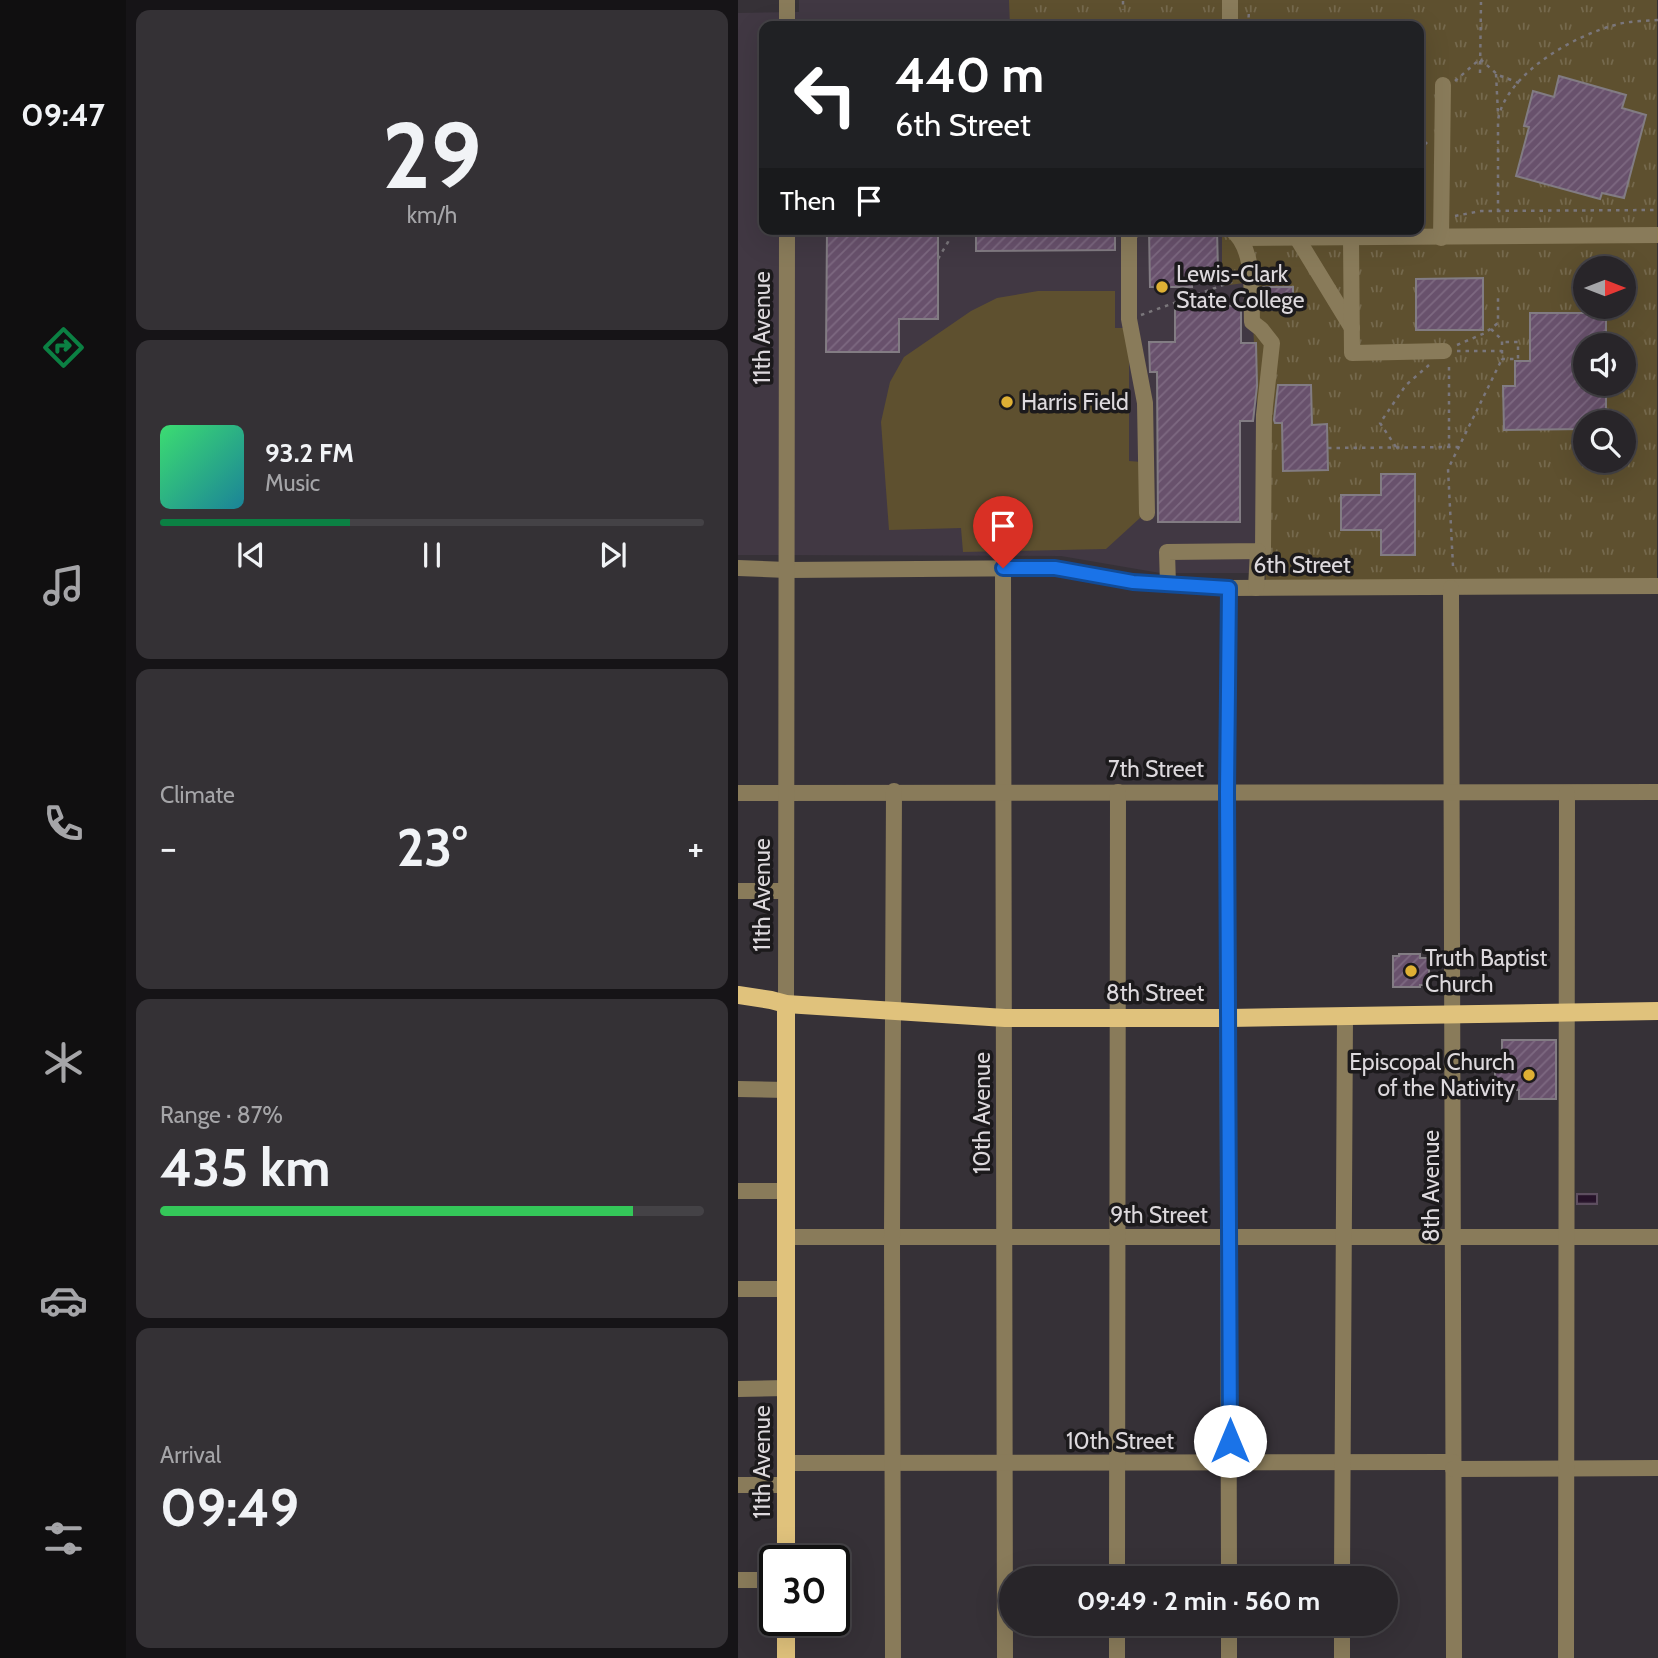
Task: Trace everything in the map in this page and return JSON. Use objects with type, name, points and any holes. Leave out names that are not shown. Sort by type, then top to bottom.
[{"type":"main road","name":"8th Street","points":[[738,995],[786,1004],[1005,1018],[1229,1018],[1657,1011]]},
{"type":"main road","name":"11th Avenue","points":[[786,1004],[786,1545]]},
{"type":"main road","points":[[786,1636],[786,1658]]},
{"type":"street","points":[[787,0],[787,21]]},
{"type":"street","points":[[1230,0],[1230,21]]},
{"type":"street","points":[[1441,237],[1443,89]]},
{"type":"street","points":[[1252,235],[1351,238],[1657,234]]},
{"type":"street","name":"11th Avenue","points":[[786,1004],[787,235]]},
{"type":"street","points":[[1130,235],[1129,319],[1145,403],[1147,513]]},
{"type":"street","points":[[1168,585],[1167,552],[1263,551],[1264,402],[1272,343],[1261,329],[1252,323],[1250,276],[1237,235]]},
{"type":"street","points":[[1297,238],[1303,252],[1352,329]]},
{"type":"street","points":[[1351,238],[1352,353],[1452,351]]},
{"type":"street","points":[[1257,588],[1258,551]]},
{"type":"street","name":"6th Street","points":[[738,568],[1055,568],[1133,582],[1229,588],[1657,586]]},
{"type":"street","name":"10th Avenue","points":[[1003,568],[1005,1658]]},
{"type":"street","points":[[1229,588],[1229,1566]]},
{"type":"street","name":"8th Avenue","points":[[1451,588],[1454,1658]]},
{"type":"street","points":[[893,1658],[891,1238],[894,791]]},
{"type":"street","points":[[1118,792],[1118,1566]]},
{"type":"street","name":"7th Street","points":[[738,793],[1657,792]]},
{"type":"street","points":[[1566,1658],[1567,793]]},
{"type":"street","points":[[738,891],[786,891]]},
{"type":"street","points":[[1342,1566],[1345,1016]]},
{"type":"street","points":[[738,1090],[786,1090]]},
{"type":"street","points":[[738,1191],[786,1191]]},
{"type":"street","name":"9th Street","points":[[786,1237],[1657,1237]]},
{"type":"street","points":[[738,1289],[786,1289]]},
{"type":"street","points":[[738,1388],[786,1388]]},
{"type":"street","name":"10th Street","points":[[786,1463],[1342,1462],[1567,1469],[1657,1468]]},
{"type":"street","points":[[738,1485],[786,1485]]},
{"type":"street","points":[[738,1580],[759,1580]]},
{"type":"street","points":[[1117,1636],[1117,1658]]},
{"type":"street","points":[[1229,1636],[1229,1658]]},
{"type":"street","points":[[1342,1636],[1342,1658]]},
{"type":"path","points":[[1123,1],[1123,10]]},
{"type":"path","points":[[1480,74],[1481,2]]},
{"type":"path","points":[[1248,21],[1249,11]]},
{"type":"path","points":[[1498,120],[1500,107],[1519,83],[1558,49],[1592,32],[1617,24],[1657,20]]},
{"type":"path","points":[[1480,59],[1496,74],[1519,83]]},
{"type":"path","points":[[1443,89],[1480,59]]},
{"type":"path","points":[[1496,74],[1498,212]]},
{"type":"path","points":[[1445,218],[1481,211],[1657,210]]},
{"type":"path","points":[[938,259],[950,235]]},
{"type":"path","points":[[1129,319],[1250,276]]},
{"type":"path","points":[[1452,351],[1498,323],[1498,297]]},
{"type":"path","points":[[1453,566],[1448,468],[1502,359],[1502,342],[1491,329]]},
{"type":"path","points":[[1502,342],[1518,342],[1518,359],[1502,359]]},
{"type":"path","points":[[1452,351],[1502,351]]},
{"type":"path","points":[[1449,447],[1452,351]]},
{"type":"path","points":[[1396,447],[1380,424],[1406,385],[1430,365]]},
{"type":"path","points":[[1328,448],[1458,447]]},
{"type":"shaded area","name":"Lewis-Clark State College","points":[[799,0],[1657,0],[1657,573],[1160,573],[1061,556],[738,555],[738,13],[799,12]]},
{"type":"shaded area","points":[[1577,1194],[1597,1194],[1597,1204],[1577,1204]]},
{"type":"green space","points":[[1009,0],[1657,0],[1657,586],[1266,588],[1251,282],[1222,286],[1222,235],[1424,235],[1424,21],[1010,21]]},
{"type":"green space","name":"Harris Field","points":[[1038,291],[1115,291],[1115,328],[1129,328],[1129,461],[1142,462],[1141,517],[1106,549],[963,552],[961,528],[889,530],[881,422],[890,382],[904,357],[971,311],[997,298]]},
{"type":"building","points":[[1559,76],[1626,95],[1622,108],[1646,115],[1624,198],[1602,193],[1600,199],[1516,176],[1529,127],[1524,126],[1533,91],[1554,97]]},
{"type":"building","points":[[827,235],[938,235],[938,319],[899,319],[899,352],[826,352]]},
{"type":"building","points":[[976,235],[1115,235],[1115,250],[976,251]]},
{"type":"building","points":[[1149,235],[1217,235],[1218,271],[1192,271],[1192,287],[1150,287]]},
{"type":"building","points":[[1483,278],[1483,330],[1416,330],[1416,279]]},
{"type":"building","points":[[1263,287],[1293,287],[1293,310],[1263,310]]},
{"type":"building","points":[[1175,306],[1241,306],[1241,343],[1256,343],[1257,386],[1253,421],[1240,421],[1240,522],[1158,522],[1157,372],[1150,372],[1149,342],[1175,342]]},
{"type":"building","points":[[1530,313],[1573,313],[1573,319],[1606,319],[1606,333],[1573,333],[1573,396],[1606,396],[1606,410],[1573,410],[1573,429],[1504,430],[1503,386],[1515,386],[1515,361],[1530,361]]},
{"type":"building","points":[[1278,385],[1311,385],[1312,425],[1327,424],[1328,470],[1283,471],[1282,423],[1275,423],[1274,420]]},
{"type":"building","points":[[1381,474],[1415,474],[1415,555],[1381,555],[1381,530],[1341,530],[1341,495],[1381,495]]},
{"type":"building","name":"Truth Baptist Church","points":[[1420,954],[1420,958],[1429,958],[1429,985],[1393,987],[1393,956]]},
{"type":"building","name":"Episcopal Church of the Nativity","points":[[1502,1040],[1556,1040],[1556,1099],[1519,1099],[1519,1090],[1503,1090],[1503,1081],[1495,1081],[1495,1069],[1502,1069]]},
{"type":"place","name":"Lewis-Clark State College","points":[[1162,287]]},
{"type":"place","name":"Harris Field","points":[[1007,402]]},
{"type":"place","name":"Truth Baptist Church","points":[[1411,971]]},
{"type":"place","name":"Episcopal Church of the Nativity","points":[[1529,1075]]},
{"type":"route","points":[[1003,568],[1055,568],[1133,582],[1229,588],[1227,792],[1230,1441]]}]
